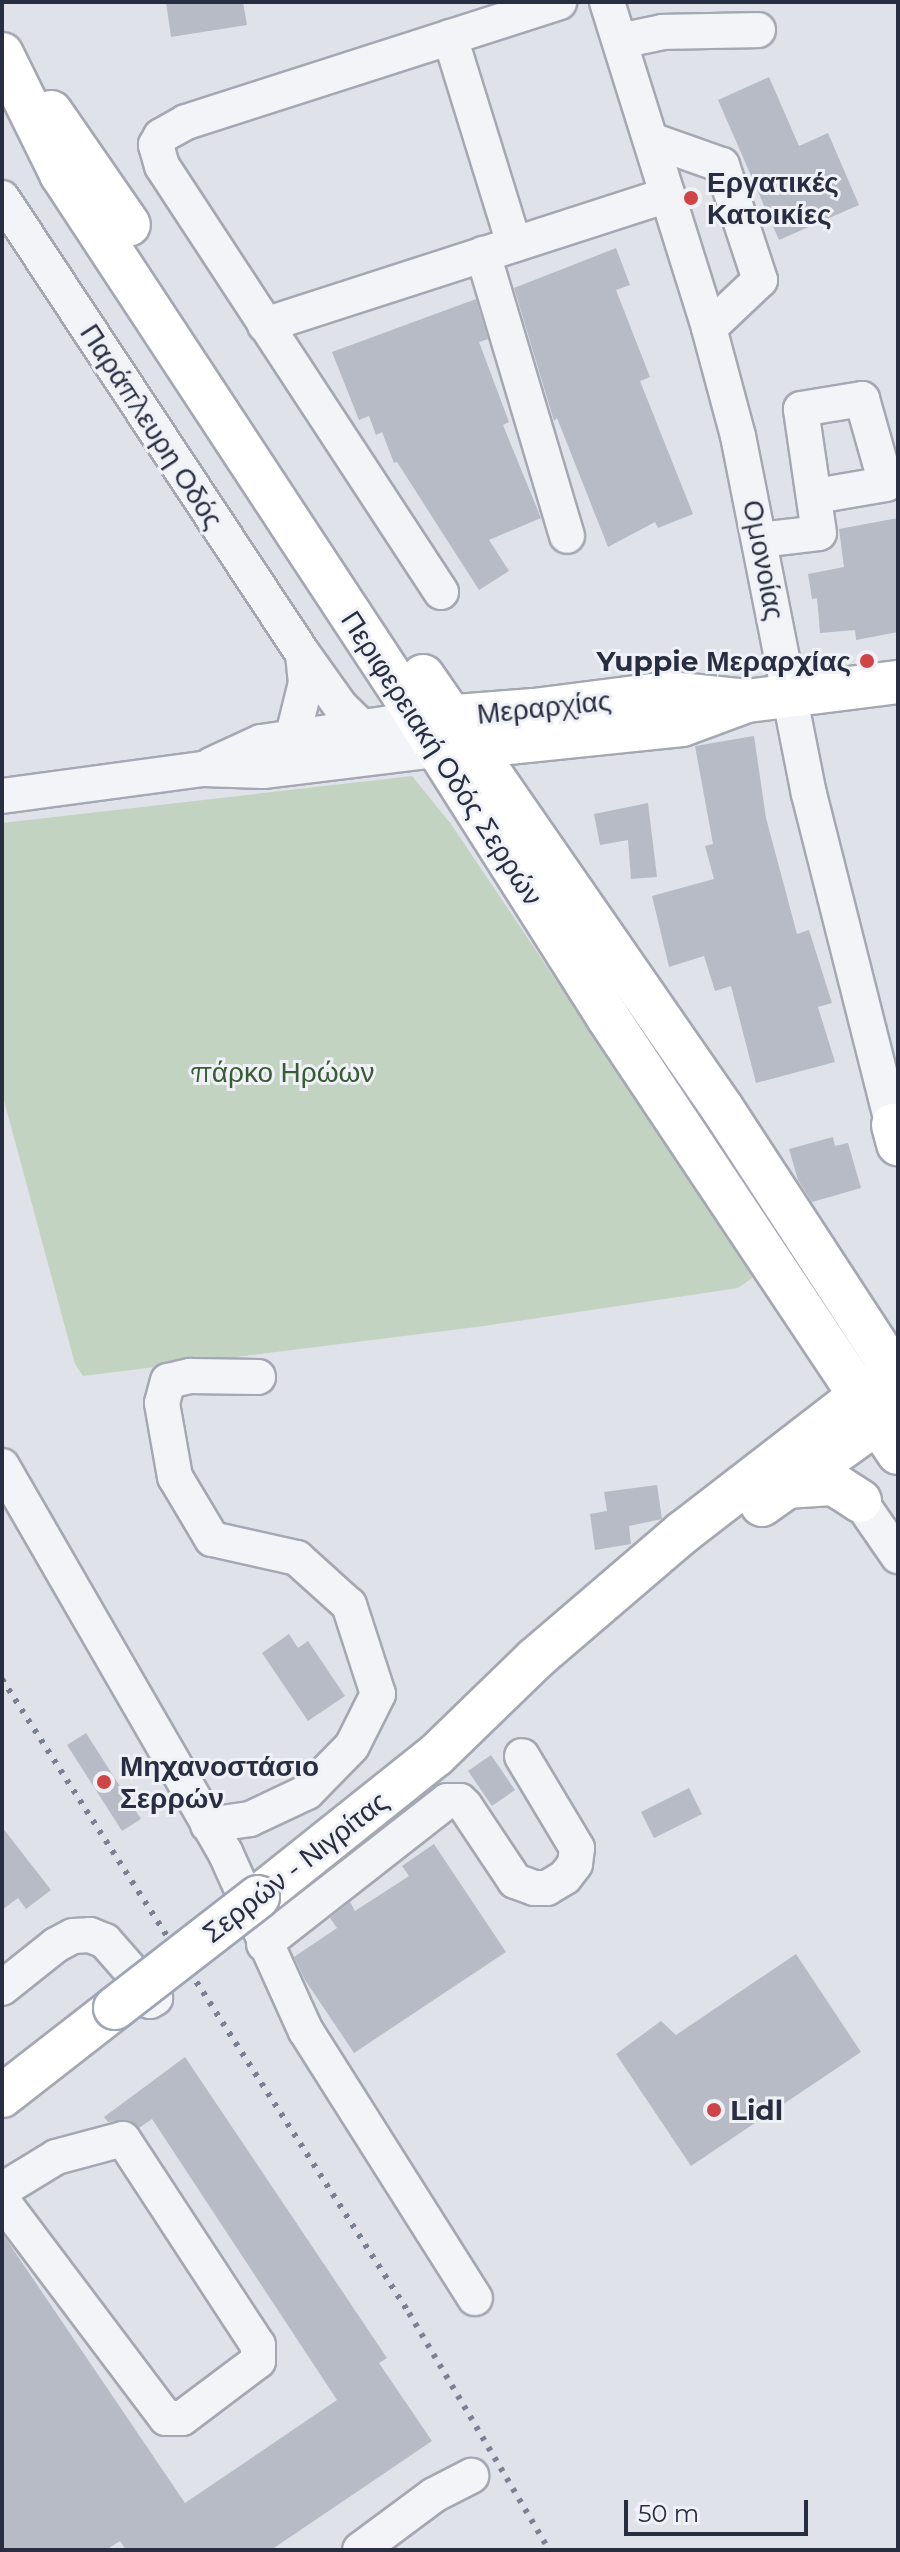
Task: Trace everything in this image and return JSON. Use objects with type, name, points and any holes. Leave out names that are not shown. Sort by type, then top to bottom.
[{"type":"main road","name":"Περιφερειακή Οδός Σερρών","points":[[2,53],[61,174],[445,733],[607,1016],[885,1403]]},
{"type":"main road","name":"Μεραρχίας","points":[[445,733],[669,693],[747,701],[898,682]]},
{"type":"main road","name":"Μεραρχίας","points":[[445,733],[565,739],[682,725],[747,701]]},
{"type":"main road","name":"Περιφερειακή Οδός Σερρών","points":[[445,733],[529,831],[722,1108],[885,1403]]},
{"type":"main road","points":[[529,831],[525,781],[529,765],[540,751],[565,739]]},
{"type":"main road","points":[[860,1501],[852,1471],[885,1403]]},
{"type":"main road","name":"Σερρών - Νιγρίτας","points":[[577,1626],[719,1536],[786,1487],[885,1403]]},
{"type":"main road","name":"Σερρών - Νιγρίτας","points":[[2,2096],[436,1755],[535,1659],[682,1533],[885,1403]]},
{"type":"main road","points":[[786,1487],[834,1484],[860,1501]]},
{"type":"street","points":[[441,592],[162,166],[156,151],[158,140],[186,122],[559,2]]},
{"type":"street","name":"Ομονοίας","points":[[607,2],[709,328],[738,436],[826,867],[895,1134]]},
{"type":"street","points":[[620,41],[663,32],[758,30]]},
{"type":"street","points":[[450,37],[567,536]]},
{"type":"street","points":[[651,140],[722,165],[760,280],[709,328]]},
{"type":"street","points":[[265,325],[668,195]]},
{"type":"street","name":"Παράπλευρη Οδός","points":[[2,198],[303,654],[341,707],[362,727]]},
{"type":"street","points":[[760,540],[819,533],[816,496]]},
{"type":"street","points":[[292,739],[305,692],[303,654]]},
{"type":"street","name":"Μεραρχίας","points":[[203,769],[261,742],[362,727],[445,733]]},
{"type":"street","name":"Μεραρχίας","points":[[2,796],[203,769],[263,771],[445,733]]},
{"type":"street","points":[[208,1825],[250,1819],[307,1792],[352,1746],[378,1694],[349,1605],[297,1558],[212,1539],[175,1477],[162,1403],[168,1381],[190,1376],[258,1377]]},
{"type":"street","points":[[2,1466],[231,1864],[264,1944],[306,2031],[475,2298]]},
{"type":"street","points":[[860,1501],[898,1556]]},
{"type":"street","points":[[264,1944],[447,1801],[460,1801],[465,1806],[515,1881],[534,1888],[547,1888],[565,1877],[575,1864],[577,1848],[522,1756]]},
{"type":"street","points":[[2,1988],[56,1945],[73,1936],[90,1935],[105,1941],[155,1998],[2,2118]]},
{"type":"street","points":[[2,2190],[56,2157],[123,2139],[258,2345],[258,2361],[182,2418],[166,2418],[2,2200]]},
{"type":"street","points":[[360,2550],[434,2495],[471,2476]]},
{"type":"green space","name":"πάρκο Ηρώων","points":[[412,776],[451,824],[755,1276],[738,1288],[484,1326],[83,1376],[75,1364],[2,1093],[2,823]]},
{"type":"building","points":[[166,2],[243,2],[247,25],[171,37]]},
{"type":"building","points":[[769,77],[799,146],[828,133],[859,205],[779,240],[718,100]]},
{"type":"building","points":[[616,248],[630,285],[616,290],[650,377],[640,381],[693,514],[658,528],[655,522],[608,547],[557,418],[554,421],[514,288]]},
{"type":"building","points":[[476,299],[488,339],[479,342],[509,422],[503,425],[541,518],[489,540],[509,571],[479,590],[397,462],[394,463],[382,432],[376,435],[369,416],[359,420],[332,352]]},
{"type":"building","points":[[898,518],[898,632],[856,640],[855,630],[820,633],[817,598],[812,599],[808,574],[844,567],[839,529]]},
{"type":"building","points":[[754,736],[766,818],[797,934],[809,930],[832,1003],[818,1007],[835,1062],[756,1083],[731,986],[715,991],[704,956],[669,967],[652,896],[714,879],[705,846],[713,844],[695,746]]},
{"type":"building","points":[[648,803],[657,877],[631,879],[628,840],[600,845],[594,814]]},
{"type":"building","points":[[833,1137],[835,1146],[848,1143],[861,1188],[812,1202],[798,1180],[789,1149]]},
{"type":"building","points":[[657,1485],[662,1519],[629,1526],[631,1544],[595,1550],[590,1514],[607,1511],[604,1492]]},
{"type":"building","points":[[289,1634],[298,1648],[308,1641],[345,1696],[308,1721],[262,1653]]},
{"type":"building","name":"Μηχανοστάσιο Σερρών","points":[[86,1733],[141,1819],[122,1831],[67,1745]]},
{"type":"building","points":[[491,1755],[515,1790],[492,1806],[468,1771]]},
{"type":"building","points":[[689,1788],[702,1814],[654,1838],[641,1812]]},
{"type":"building","points":[[2,1827],[51,1890],[26,1909],[18,1898],[2,1910]]},
{"type":"building","points":[[434,1844],[506,1952],[354,2053],[305,1980],[294,1957],[337,1928],[330,1918],[350,1902],[355,1911],[409,1876],[402,1866]]},
{"type":"building","name":"Lidl","points":[[796,1954],[861,2052],[691,2166],[616,2054],[661,2021],[676,2035]]},
{"type":"building","points":[[185,2057],[387,2358],[379,2363],[432,2441],[271,2550],[126,2550],[120,2541],[106,2550],[2,2550],[2,2233],[185,2503],[337,2400],[152,2119],[139,2128],[129,2120],[108,2122],[104,2117]]},
{"type":"railway","points":[[2,1679],[409,2313],[549,2550]]},
{"type":"place","name":"Εργατικές Κατοικίες","points":[[691,198]]},
{"type":"place","name":"Yuppie Μεραρχίας","points":[[867,661]]},
{"type":"place","name":"Μηχανοστάσιο Σερρών","points":[[104,1782]]},
{"type":"place","name":"Lidl","points":[[714,2110]]}]
